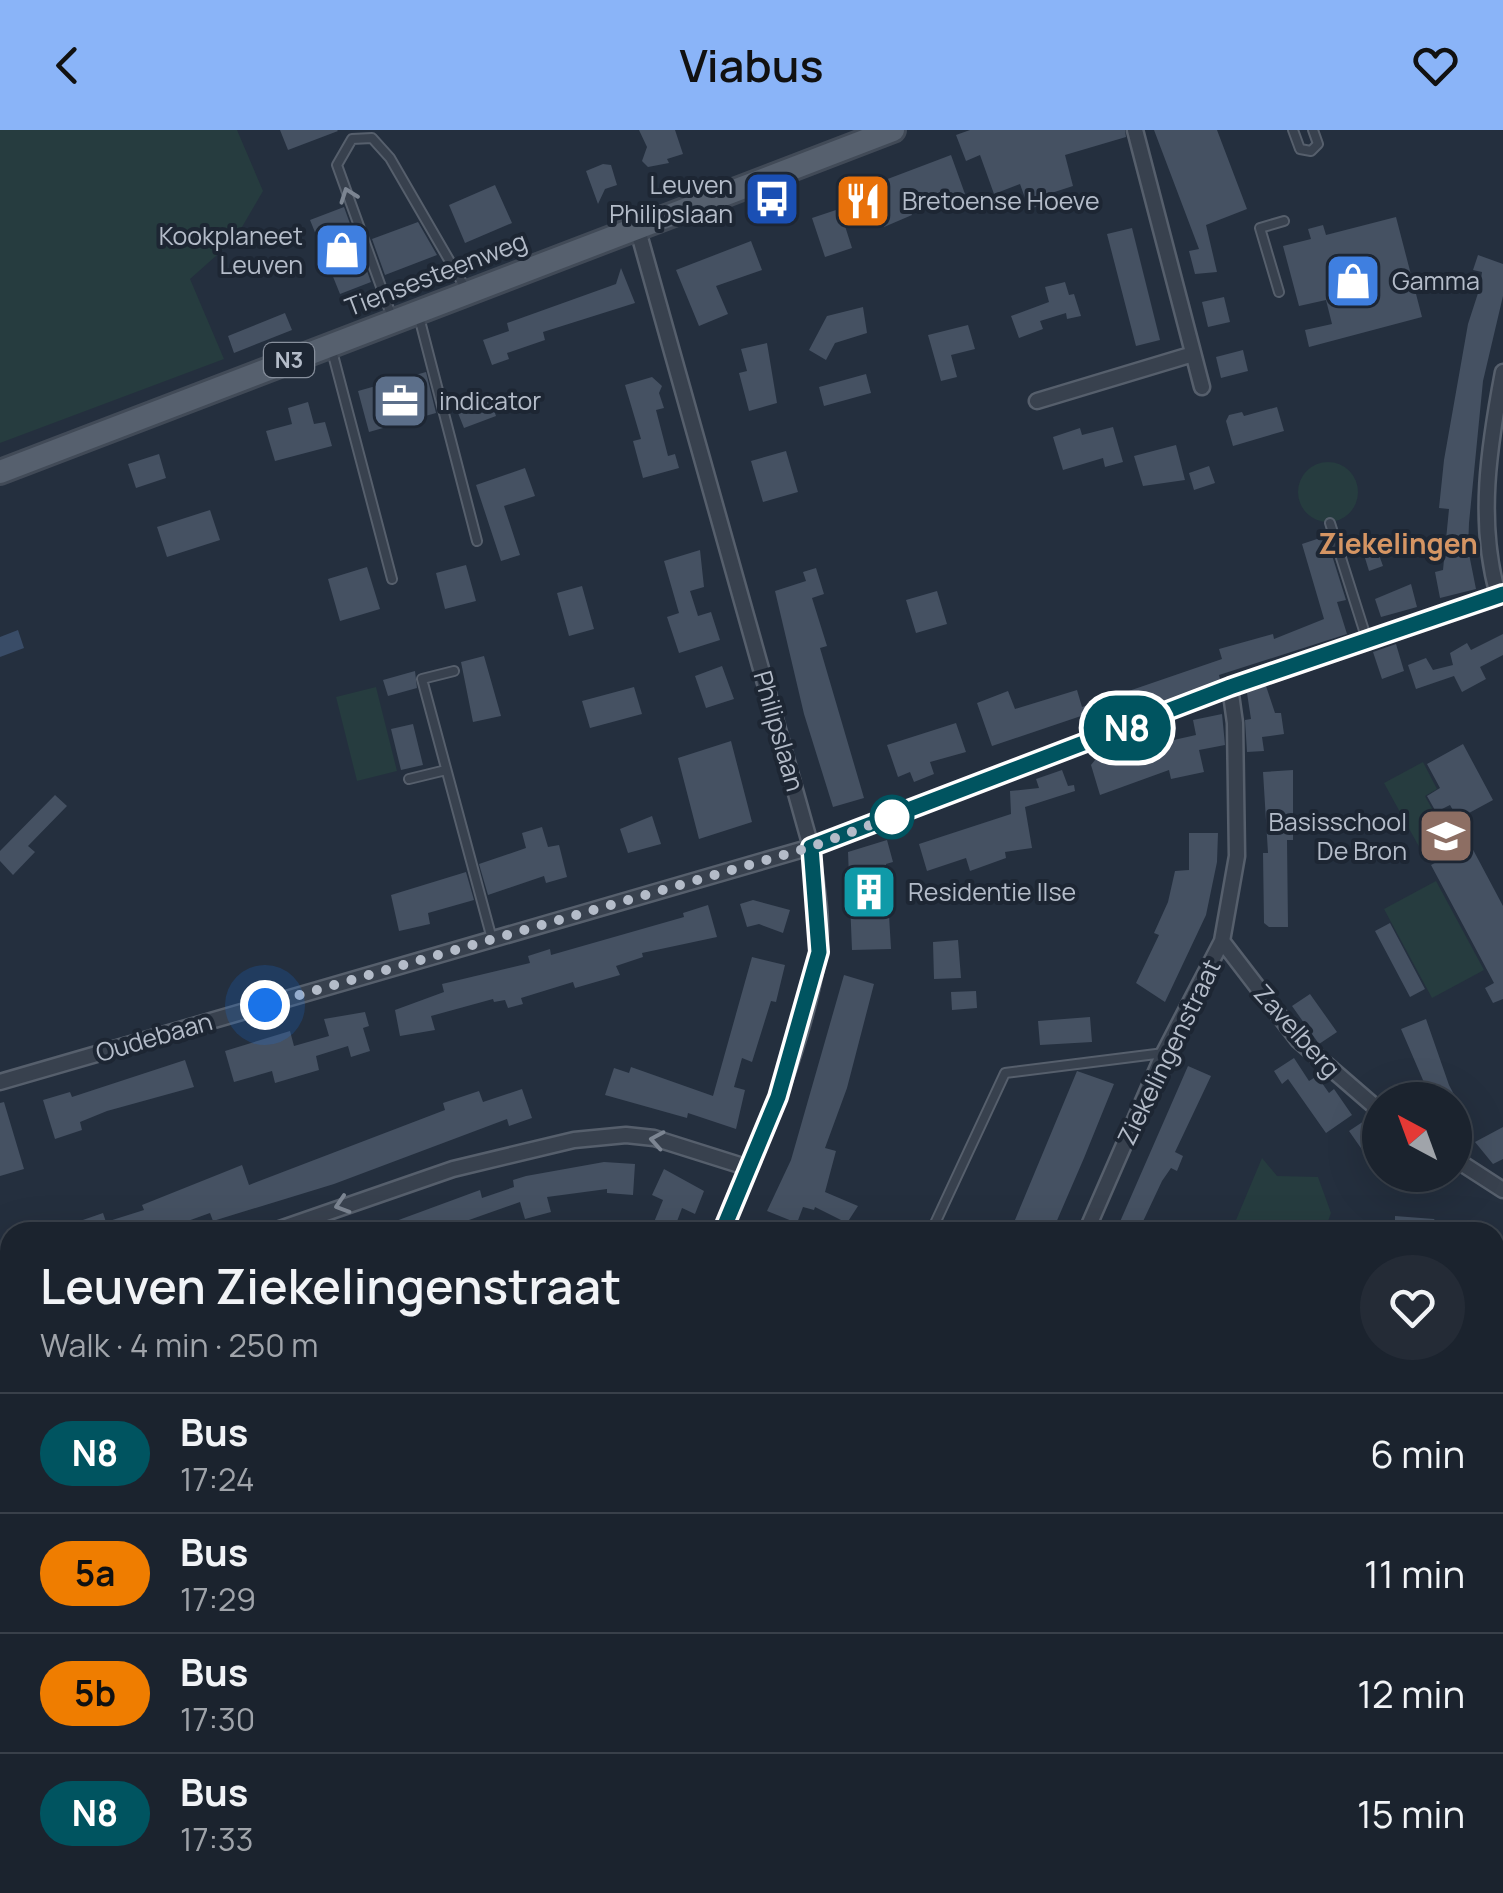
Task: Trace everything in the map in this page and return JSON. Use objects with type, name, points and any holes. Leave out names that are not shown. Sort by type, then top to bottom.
[{"type":"main road","name":"Tiensesteenweg","points":[[0,472],[893,130]]},
{"type":"street","points":[[1134,130],[1202,387]]},
{"type":"street","name":"Philipslaan","points":[[637,227],[811,847],[819,952],[778,1097],[726,1222]]},
{"type":"street","points":[[1037,401],[1193,354]]},
{"type":"street","points":[[1501,594],[1485,539],[1494,422],[1503,372]]},
{"type":"street","name":"Oudebaan","points":[[0,1082],[811,847],[1230,687],[1501,594]]},
{"type":"street","name":"Ziekelingenstraat","points":[[1090,1222],[1164,1053],[1222,941],[1237,856],[1235,722],[1230,687]]},
{"type":"street","name":"Zavelberg","points":[[1222,941],[1298,1040],[1362,1095]]},
{"type":"street","points":[[300,1222],[452,1169],[574,1140],[626,1135],[654,1138],[750,1168]]},
{"type":"street","points":[[1472,1171],[1503,1190]]},
{"type":"lane","points":[[1293,130],[1300,149],[1311,151],[1318,144],[1313,130]]},
{"type":"lane","points":[[394,320],[338,164],[352,139],[372,138],[390,158],[468,292]]},
{"type":"lane","points":[[1279,292],[1260,228],[1284,220]]},
{"type":"lane","points":[[417,311],[477,541]]},
{"type":"lane","points":[[330,344],[392,578]]},
{"type":"lane","points":[[1330,523],[1367,640]]},
{"type":"lane","points":[[454,671],[422,680],[492,939]]},
{"type":"lane","points":[[409,778],[446,770]]},
{"type":"lane","points":[[936,1222],[1005,1073],[1164,1053]]},
{"type":"green space","points":[[0,130],[237,130],[263,191],[235,239],[190,279],[224,359],[0,443]]},
{"type":"green space","points":[[1328,462],[1349,471],[1358,492],[1349,513],[1328,522],[1307,513],[1298,492],[1307,471]]},
{"type":"green space","points":[[376,687],[397,771],[357,781],[336,697]]},
{"type":"green space","points":[[1423,762],[1437,789],[1425,796],[1436,816],[1448,809],[1461,833],[1423,854],[1384,783]]},
{"type":"green space","points":[[1436,881],[1484,970],[1432,998],[1384,909]]},
{"type":"green space","points":[[1262,1158],[1277,1176],[1318,1177],[1331,1213],[1328,1222],[1235,1222]]},
{"type":"water","points":[[18,630],[24,648],[0,657],[0,637]]},
{"type":"building","points":[[280,130],[337,130],[338,131],[288,150]]},
{"type":"building","points":[[639,130],[675,130],[683,154],[667,159],[669,163],[648,167],[642,161],[647,147]]},
{"type":"building","points":[[970,130],[1125,130],[1126,137],[1065,155],[1073,186],[1039,197],[1042,205],[1029,209],[1020,184],[994,194],[980,155],[966,161],[956,135]]},
{"type":"building","points":[[1154,130],[1217,130],[1247,209],[1206,225],[1217,272],[1195,274],[1189,251],[1199,249]]},
{"type":"building","points":[[951,155],[965,194],[952,199],[948,190],[908,205],[912,215],[884,227],[881,217],[845,226],[852,248],[825,257],[812,218],[851,205],[848,194]]},
{"type":"building","points":[[611,165],[617,185],[605,189],[598,204],[586,171]]},
{"type":"building","points":[[495,185],[512,223],[465,243],[449,205]]},
{"type":"building","name":"Kookplaneet Leuven","points":[[344,207],[371,282],[340,294],[310,220]]},
{"type":"building","name":"Gamma","points":[[1396,217],[1422,317],[1309,347],[1305,330],[1332,324],[1326,300],[1299,306],[1283,246],[1311,239],[1308,229],[1323,225],[1326,235]]},
{"type":"building","points":[[418,222],[437,255],[385,275],[372,239]]},
{"type":"building","points":[[1132,228],[1160,340],[1136,346],[1107,234]]},
{"type":"building","points":[[751,241],[762,270],[716,286],[728,314],[699,326],[676,270]]},
{"type":"building","points":[[1478,255],[1503,264],[1503,296],[1483,381],[1469,523],[1468,549],[1476,589],[1440,598],[1435,572],[1443,570],[1449,509],[1439,508],[1444,460],[1468,324],[1480,287],[1482,272],[1473,270]]},
{"type":"building","points":[[621,268],[635,303],[543,332],[545,340],[507,353],[509,359],[492,365],[483,340],[509,331],[507,323],[616,284]]},
{"type":"building","points":[[1065,282],[1069,295],[1074,294],[1081,316],[1067,319],[1066,313],[1040,321],[1043,329],[1019,338],[1011,316],[1049,302],[1045,287]]},
{"type":"building","points":[[1224,297],[1230,322],[1208,327],[1202,302]]},
{"type":"building","points":[[863,307],[867,333],[835,343],[826,360],[809,350],[827,316]]},
{"type":"building","points":[[285,313],[292,330],[234,353],[228,336]]},
{"type":"building","points":[[968,325],[975,349],[951,355],[957,377],[941,381],[928,335]]},
{"type":"building","points":[[767,343],[777,403],[749,411],[739,373],[747,371],[741,349]]},
{"type":"building","points":[[1243,350],[1248,371],[1221,378],[1216,357]]},
{"type":"building","name":"indicator","points":[[426,372],[436,413],[369,432],[358,391]]},
{"type":"building","points":[[866,374],[871,393],[824,406],[819,387]]},
{"type":"building","points":[[652,377],[662,386],[659,393],[664,408],[656,410],[668,456],[675,454],[679,468],[643,478],[633,441],[641,439],[625,385]]},
{"type":"building","points":[[489,396],[496,416],[464,428],[456,408]]},
{"type":"building","points":[[308,402],[314,424],[325,422],[332,446],[275,461],[266,431],[292,424],[288,408]]},
{"type":"building","points":[[1277,407],[1284,431],[1233,446],[1226,421],[1229,415],[1242,412],[1244,416]]},
{"type":"building","points":[[1113,427],[1123,462],[1105,467],[1103,458],[1063,470],[1053,437],[1080,428],[1082,435]]},
{"type":"building","points":[[1176,445],[1185,480],[1143,486],[1134,456]]},
{"type":"building","points":[[786,451],[798,492],[763,502],[751,461]]},
{"type":"building","points":[[159,454],[166,478],[136,488],[128,464]]},
{"type":"building","points":[[1209,466],[1215,483],[1194,490],[1189,473]]},
{"type":"building","points":[[525,468],[535,496],[504,506],[520,555],[501,561],[476,485]]},
{"type":"building","points":[[210,510],[220,540],[167,557],[157,527]]},
{"type":"building","points":[[1326,536],[1346,600],[1337,602],[1347,634],[1219,675],[1220,679],[1089,729],[1082,707],[1222,659],[1219,649],[1273,634],[1274,639],[1324,619],[1302,544]]},
{"type":"building","points":[[1374,541],[1383,566],[1369,571],[1361,545]]},
{"type":"building","points":[[700,550],[704,587],[690,591],[698,616],[711,612],[720,640],[679,653],[667,617],[679,613],[664,561]]},
{"type":"building","points":[[466,565],[476,601],[445,609],[436,573]]},
{"type":"building","points":[[367,567],[380,609],[340,621],[328,579]]},
{"type":"building","points":[[816,568],[824,594],[812,598],[827,646],[820,648],[864,798],[833,807],[804,714],[775,591],[806,581],[803,572]]},
{"type":"building","points":[[1411,584],[1417,607],[1381,617],[1375,599]]},
{"type":"building","points":[[582,586],[594,629],[569,636],[557,593]]},
{"type":"building","points":[[937,591],[947,624],[916,633],[906,600]]},
{"type":"building","points":[[1503,634],[1503,655],[1480,667],[1486,679],[1462,692],[1454,676],[1416,689],[1408,665],[1426,658],[1433,670],[1453,665],[1450,653],[1467,643],[1471,650]]},
{"type":"building","points":[[1396,644],[1404,671],[1382,679],[1373,652]]},
{"type":"building","points":[[484,656],[501,716],[473,722],[461,662]]},
{"type":"building","points":[[722,666],[734,699],[706,708],[695,676]]},
{"type":"building","points":[[415,671],[417,688],[388,696],[383,680]]},
{"type":"building","points":[[1266,686],[1275,713],[1281,713],[1284,734],[1262,737],[1264,751],[1247,752],[1245,720],[1251,719],[1247,693]]},
{"type":"building","points":[[634,687],[642,714],[590,728],[582,701]]},
{"type":"building","points":[[1077,690],[1084,715],[992,746],[977,703],[1008,691],[1015,709]]},
{"type":"building","points":[[1222,714],[1225,745],[1199,750],[1204,772],[1171,779],[1169,770],[1100,795],[1091,765],[1095,760],[1145,741],[1147,746],[1196,735],[1193,720]]},
{"type":"building","points":[[956,723],[966,752],[930,762],[934,774],[914,782],[910,772],[898,777],[887,745]]},
{"type":"building","points":[[413,724],[423,765],[401,770],[391,729]]},
{"type":"building","points":[[731,741],[752,822],[699,839],[678,758]]},
{"type":"building","points":[[1463,744],[1493,800],[1458,819],[1450,805],[1436,812],[1427,796],[1440,788],[1427,764]]},
{"type":"building","points":[[1062,770],[1068,786],[1074,785],[1075,791],[1025,807],[1032,848],[1005,852],[1006,858],[970,871],[966,858],[927,871],[919,844],[1011,814],[1010,791],[1039,788],[1036,779]]},
{"type":"building","points":[[1293,770],[1293,840],[1287,840],[1288,927],[1269,927],[1264,923],[1263,853],[1268,853],[1263,772]]},
{"type":"building","points":[[55,795],[67,806],[28,846],[35,852],[13,875],[0,861],[0,851]]},
{"type":"building","points":[[652,816],[661,844],[628,853],[620,829]]},
{"type":"building","points":[[542,827],[548,847],[559,845],[567,877],[546,883],[544,876],[488,895],[479,864],[526,848],[522,833]]},
{"type":"building","points":[[1189,833],[1218,833],[1217,862],[1206,915],[1165,1002],[1136,983],[1159,935],[1154,933],[1168,902],[1175,871],[1189,870]]},
{"type":"building","points":[[887,840],[893,862],[886,864],[891,949],[852,950],[848,852]]},
{"type":"building","points":[[1470,844],[1503,906],[1503,999],[1493,1003],[1485,988],[1494,983],[1431,865]]},
{"type":"building","points":[[466,872],[474,900],[428,913],[430,924],[399,931],[391,895]]},
{"type":"building","points":[[753,900],[790,910],[783,933],[759,924],[747,927],[740,904]]},
{"type":"building","points":[[708,905],[717,937],[642,953],[643,957],[616,966],[620,975],[575,988],[573,982],[521,998],[523,1004],[508,1008],[505,1000],[493,999],[431,1016],[435,1030],[400,1036],[395,1010],[444,992],[442,984],[530,963],[528,956],[550,949],[551,955],[684,917],[683,913]]},
{"type":"building","points":[[1390,923],[1425,989],[1410,997],[1375,931]]},
{"type":"building","points":[[958,940],[961,978],[934,979],[933,942]]},
{"type":"building","points":[[752,957],[785,965],[776,1002],[771,1001],[752,1062],[742,1058],[734,1087],[745,1090],[736,1129],[688,1113],[687,1118],[605,1095],[614,1068],[629,1073],[631,1067],[713,1096]]},
{"type":"building","points":[[844,975],[874,984],[847,1088],[825,1148],[836,1151],[825,1192],[858,1206],[848,1222],[815,1207],[803,1207],[797,1222],[767,1211],[791,1160]]},
{"type":"building","points":[[976,991],[977,1008],[952,1010],[951,992]]},
{"type":"building","points":[[1310,994],[1337,1032],[1319,1044],[1292,1006]]},
{"type":"building","points":[[365,1012],[369,1026],[363,1028],[370,1051],[351,1057],[348,1046],[316,1056],[319,1070],[275,1083],[272,1071],[234,1082],[225,1051],[290,1031],[294,1046],[329,1036],[324,1019]]},
{"type":"building","points":[[1090,1017],[1092,1042],[1040,1045],[1038,1021]]},
{"type":"building","points":[[1426,1019],[1448,1082],[1424,1082],[1401,1029]]},
{"type":"building","points":[[1294,1058],[1309,1081],[1317,1076],[1329,1093],[1334,1089],[1352,1115],[1326,1133],[1288,1079],[1282,1084],[1274,1071]]},
{"type":"building","points":[[185,1060],[194,1087],[107,1111],[80,1122],[82,1130],[55,1139],[43,1100],[70,1092],[72,1097]]},
{"type":"building","points":[[1188,1066],[1211,1076],[1175,1152],[1183,1156],[1177,1171],[1171,1168],[1162,1181],[1143,1222],[1120,1222]]},
{"type":"building","points":[[1077,1071],[1114,1084],[1056,1222],[1014,1222]]},
{"type":"building","points":[[522,1089],[532,1118],[509,1126],[507,1119],[334,1184],[213,1221],[210,1213],[185,1222],[106,1222],[144,1210],[142,1205],[242,1165],[249,1185],[445,1110],[443,1103],[479,1091],[483,1102]]},
{"type":"building","points":[[4,1102],[24,1169],[0,1176],[0,1103]]},
{"type":"building","points":[[1362,1122],[1362,1150],[1349,1131]]},
{"type":"building","points":[[1503,1127],[1503,1159],[1493,1164],[1475,1142]]},
{"type":"building","points":[[604,1162],[635,1164],[633,1195],[607,1193],[607,1189],[547,1197],[551,1212],[525,1219],[520,1202],[463,1222],[393,1222],[480,1190],[482,1198],[514,1187],[513,1180]]},
{"type":"building","points":[[664,1169],[704,1191],[695,1214],[682,1208],[677,1222],[654,1222],[663,1200],[652,1195]]},
{"type":"building","points":[[103,1213],[106,1222],[80,1222],[80,1221]]},
{"type":"building","points":[[1395,1216],[1436,1222],[1395,1222]]},
{"type":"bus line","name":"N8","points":[[726,1222],[778,1097],[819,952],[811,847],[1230,687],[1503,594]]},
{"type":"place","name":"Leuven Philipslaan","points":[[772,199]]},
{"type":"place","name":"Bretoense Hoeve","points":[[863,201]]},
{"type":"place","name":"Kookplaneet Leuven","points":[[342,250]]},
{"type":"place","name":"Gamma","points":[[1353,281]]},
{"type":"place","name":"indicator","points":[[400,401]]},
{"type":"place","name":"Basisschool De Bron","points":[[1446,836]]},
{"type":"place","name":"Residentie Ilse","points":[[869,892]]},
{"type":"district","name":"Ziekelingen","points":[[1398,544]]},
{"type":"route","points":[[265,1005],[811,847],[892,817]]}]
